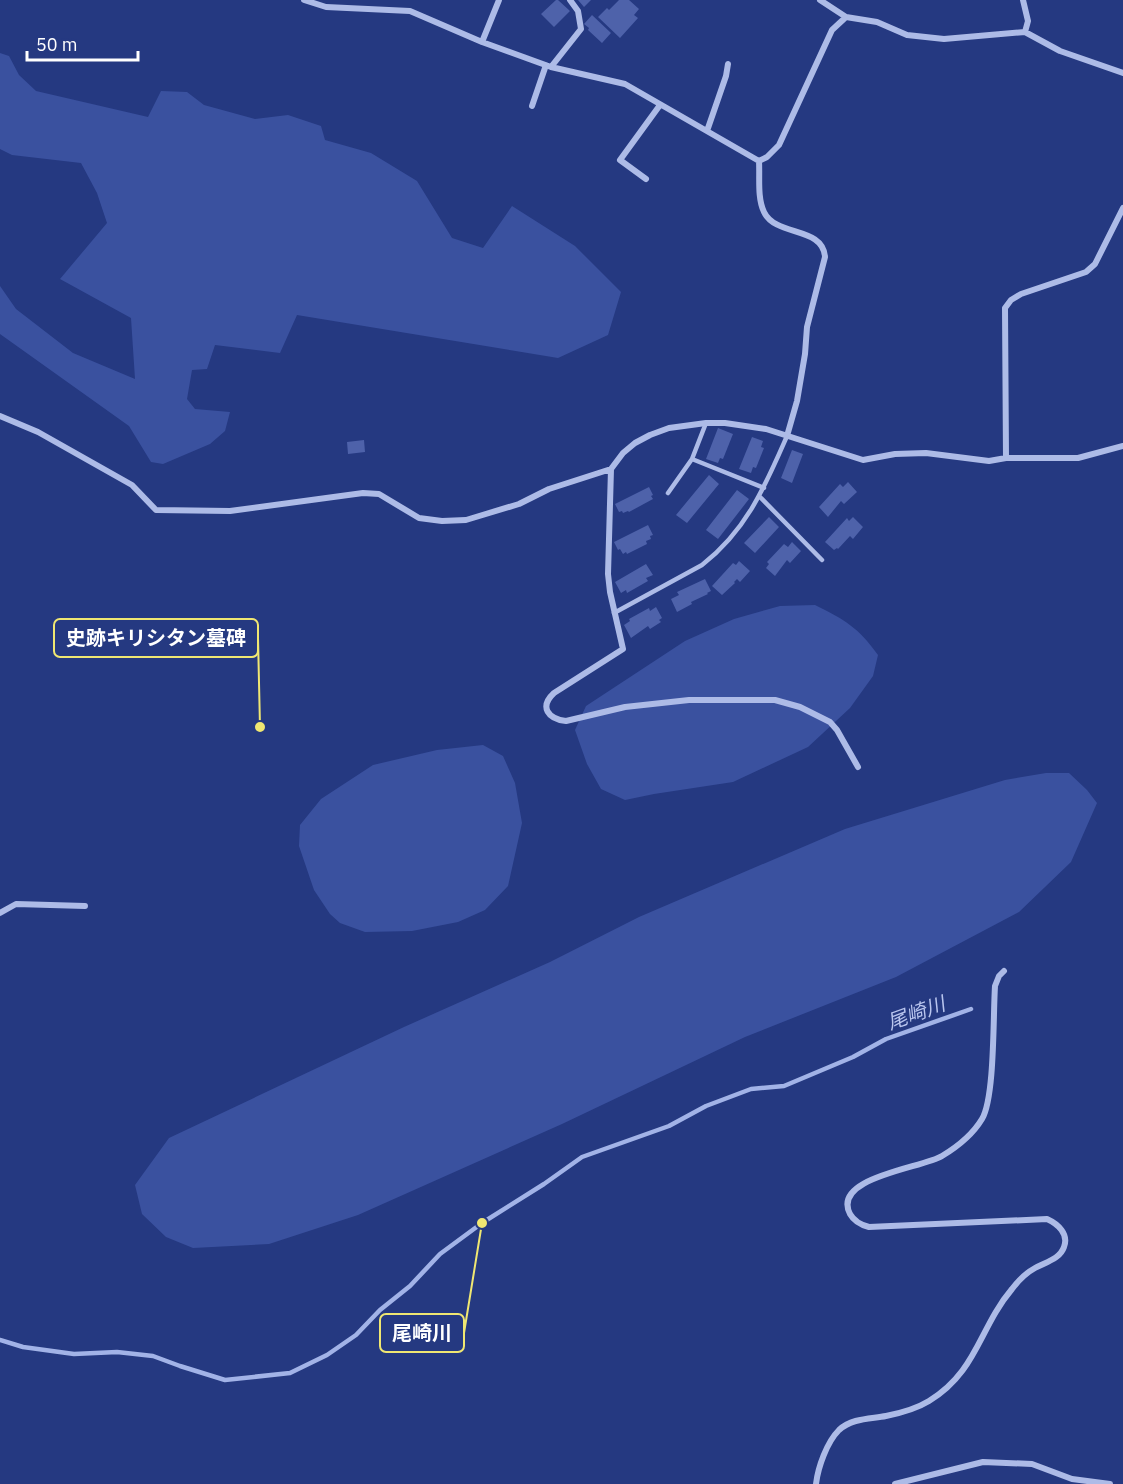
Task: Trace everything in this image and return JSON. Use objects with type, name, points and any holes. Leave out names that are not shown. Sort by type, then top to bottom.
[{"type":"street","points":[[304,0],[326,7],[410,11],[482,42],[548,66],[625,84],[759,160],[767,158],[780,145],[832,30],[846,17]]},
{"type":"street","points":[[482,42],[499,0]]},
{"type":"street","points":[[532,106],[548,66],[581,28],[578,11],[570,0]]},
{"type":"street","points":[[820,0],[846,17],[877,22],[907,35],[944,39],[1025,32],[1060,51],[1123,73]]},
{"type":"street","points":[[1023,0],[1028,21],[1025,32]]},
{"type":"street","points":[[707,131],[728,64]]},
{"type":"street","points":[[646,179],[620,159],[660,105]]},
{"type":"street","points":[[759,160],[761,206],[769,220],[815,239],[824,250],[825,257],[807,327],[797,401],[787,436]]},
{"type":"street","points":[[1006,458],[1005,308],[1011,300],[1021,294],[1086,272],[1095,264],[1123,208]]},
{"type":"street","points":[[0,416],[38,432],[132,484],[156,510],[230,511],[363,493],[380,494],[419,518],[442,521],[466,520],[519,504],[549,489],[611,469]]},
{"type":"street","points":[[858,767],[830,722],[800,707],[775,700],[689,700],[625,707],[566,721],[553,717],[546,709],[547,700],[554,693],[622,649],[608,574],[611,469],[623,453],[635,443],[669,428],[706,423],[724,423],[755,428],[863,460],[896,454],[926,453],[989,461],[1006,458],[1078,458],[1123,446]]},
{"type":"street","points":[[0,913],[16,904],[85,906]]},
{"type":"street","points":[[816,1484],[829,1443],[840,1430],[855,1421],[909,1411],[944,1391],[970,1362],[1001,1303],[1012,1288],[1035,1268],[1054,1259],[1064,1249],[1065,1236],[1053,1222],[1047,1219],[868,1227],[853,1217],[848,1207],[852,1193],[869,1179],[927,1163],[940,1157],[976,1128],[988,1105],[995,986],[1004,971]]},
{"type":"street","points":[[894,1484],[983,1462],[1032,1464],[1072,1479],[1110,1484]]},
{"type":"lane","points":[[668,493],[692,459],[706,423]]},
{"type":"lane","points":[[614,613],[702,565],[715,555],[741,525],[760,497],[787,436]]},
{"type":"lane","points":[[692,459],[764,488]]},
{"type":"lane","points":[[760,497],[822,560]]},
{"type":"shaded area","points":[[0,53],[9,56],[19,75],[36,91],[148,117],[161,91],[187,92],[204,105],[255,119],[288,115],[321,126],[325,140],[371,153],[417,181],[452,238],[483,248],[512,206],[575,246],[621,292],[608,335],[558,358],[297,315],[280,353],[215,345],[207,369],[192,370],[187,399],[195,409],[230,412],[225,431],[210,444],[163,464],[151,462],[129,426],[0,334],[0,286],[16,309],[73,353],[135,379],[131,318],[60,279],[107,223],[97,193],[81,163],[12,155],[0,149]]},
{"type":"shaded area","points":[[815,605],[850,625],[864,637],[878,655],[873,676],[850,708],[808,747],[733,782],[625,800],[601,789],[587,764],[575,730],[586,706],[685,641],[734,619],[780,606]]},
{"type":"shaded area","points":[[483,745],[503,756],[515,783],[522,823],[508,886],[485,910],[458,922],[412,931],[365,932],[340,923],[330,914],[314,890],[299,846],[300,825],[321,799],[373,765],[437,750]]},
{"type":"shaded area","points":[[1046,773],[1069,773],[1097,803],[1071,862],[1019,912],[896,977],[745,1037],[562,1124],[358,1215],[269,1244],[193,1248],[166,1237],[142,1214],[135,1185],[169,1138],[404,1027],[550,962],[639,917],[845,829],[1005,780]]},
{"type":"building","points":[[556,0],[570,11],[554,27],[541,14]]},
{"type":"building","points":[[578,0],[591,0],[584,7]]},
{"type":"building","points":[[619,0],[629,0],[639,9],[634,15],[638,18],[620,38],[598,17]]},
{"type":"building","points":[[592,15],[611,33],[602,43],[584,24]]},
{"type":"building","points":[[718,428],[733,434],[723,459],[720,458],[718,463],[706,459]]},
{"type":"building","points":[[752,437],[763,441],[761,447],[764,448],[756,468],[753,467],[751,473],[739,469]]},
{"type":"building","points":[[364,440],[365,452],[348,454],[347,442]]},
{"type":"building","points":[[792,450],[803,454],[792,483],[781,478]]},
{"type":"building","points":[[709,475],[719,484],[687,523],[676,515]]},
{"type":"building","points":[[848,482],[857,492],[844,504],[841,501],[828,517],[819,507],[840,484],[843,487]]},
{"type":"building","points":[[649,487],[653,499],[629,512],[619,512],[615,504]]},
{"type":"building","points":[[737,490],[749,499],[718,539],[706,530]]},
{"type":"building","points":[[769,517],[779,527],[755,553],[744,543]]},
{"type":"building","points":[[853,517],[863,527],[853,539],[850,536],[838,549],[834,550],[825,542],[847,518],[849,521]]},
{"type":"building","points":[[648,525],[653,535],[646,541],[647,544],[627,554],[618,550],[614,542]]},
{"type":"building","points":[[792,542],[801,551],[790,563],[787,560],[775,576],[766,568],[769,564],[767,562],[784,544],[788,547]]},
{"type":"building","points":[[739,561],[750,571],[740,582],[737,579],[722,595],[712,586],[733,563],[736,565]]},
{"type":"building","points":[[646,564],[653,575],[646,578],[648,581],[627,593],[626,590],[621,593],[615,582]]},
{"type":"building","points":[[705,579],[711,591],[677,612],[671,599],[679,595],[677,592]]},
{"type":"building","points":[[656,607],[662,618],[659,620],[661,622],[650,629],[648,626],[631,638],[624,625],[630,621],[629,619],[649,608],[650,611]]},
{"type":"waterway","name":"尾崎川","points":[[0,1340],[23,1347],[74,1354],[117,1352],[153,1356],[225,1380],[290,1373],[327,1355],[356,1335],[380,1310],[410,1286],[440,1254],[482,1223],[582,1157],[669,1126],[706,1106],[751,1089],[784,1086],[853,1057],[886,1039],[971,1009]]},
{"type":"place","name":"史跡キリシタン墓碑","points":[[260,727]]},
{"type":"place","name":"尾崎川","points":[[482,1223]]}]
